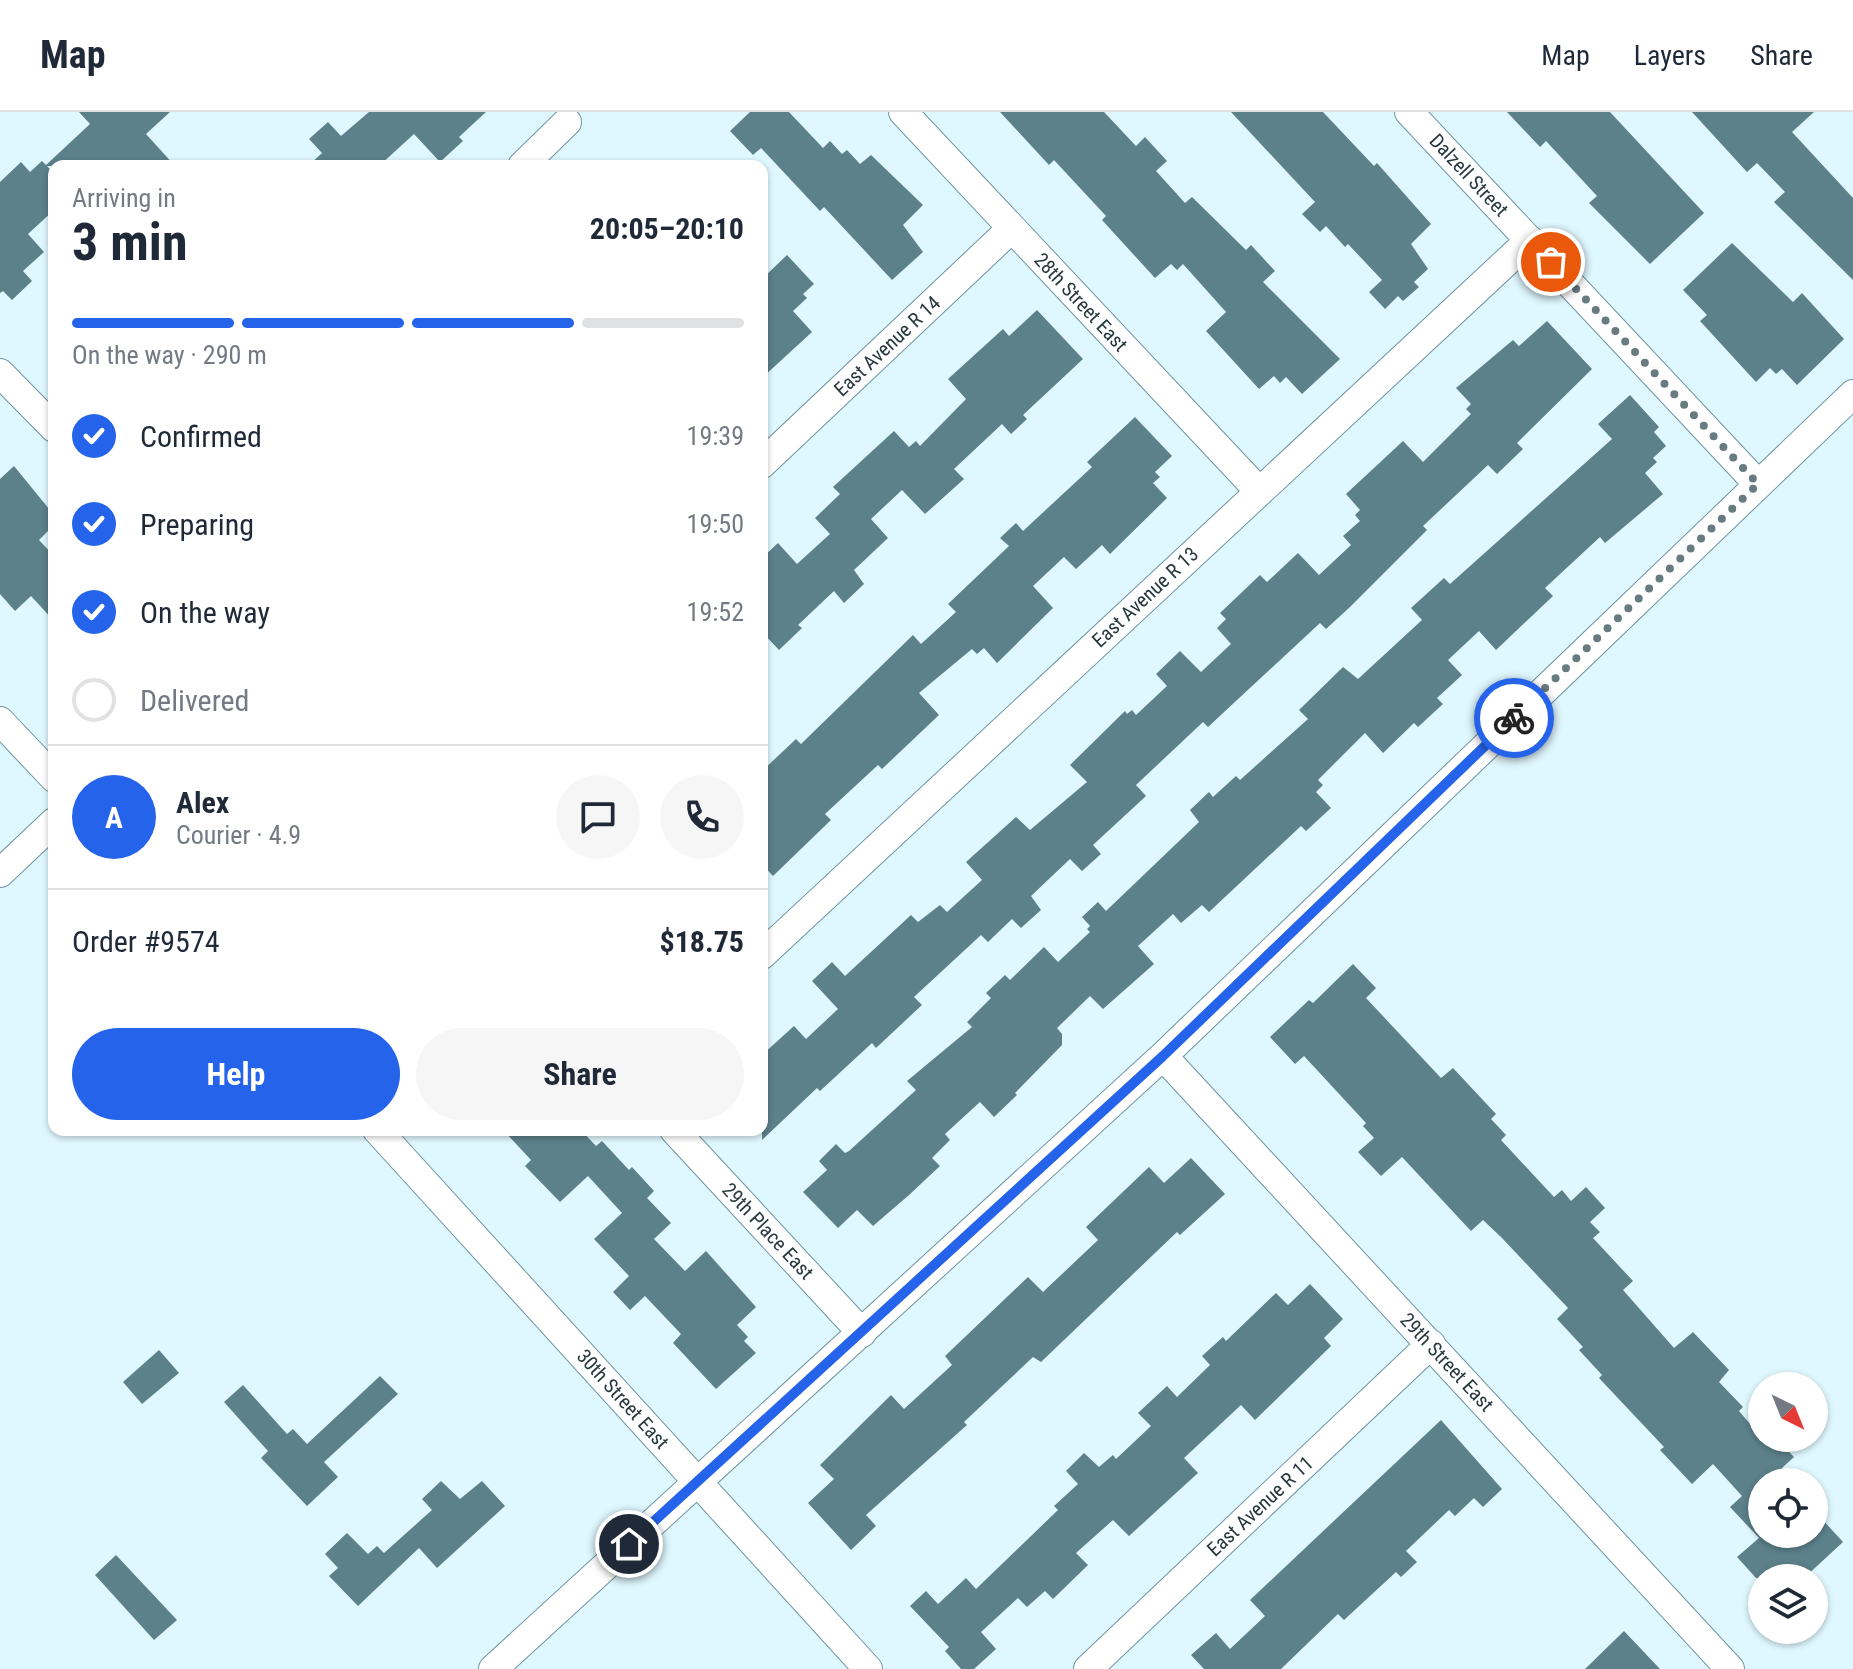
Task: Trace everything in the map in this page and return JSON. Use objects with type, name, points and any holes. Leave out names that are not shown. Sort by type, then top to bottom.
[{"type":"street","name":"28th Street East","points":[[903,112],[1259,491]]},
{"type":"street","name":"Dalzell Street","points":[[1409,112],[1758,484]]},
{"type":"street","points":[[528,160],[567,122]]},
{"type":"street","name":"East Avenue R 14","points":[[768,458],[1012,228]]},
{"type":"street","name":"East Avenue R 13","points":[[768,949],[1530,240]]},
{"type":"street","points":[[0,373],[48,422]]},
{"type":"street","points":[[493,1669],[1163,1056],[1853,394]]},
{"type":"street","points":[[0,721],[48,772]]},
{"type":"street","points":[[0,873],[48,828]]},
{"type":"street","name":"29th Street East","points":[[1163,1056],[1730,1669]]},
{"type":"street","name":"30th Street East","points":[[382,1136],[868,1669]]},
{"type":"street","name":"29th Place East","points":[[680,1136],[862,1333]]},
{"type":"street","name":"East Avenue R 11","points":[[1088,1669],[1431,1344]]},
{"type":"building","points":[[79,112],[170,112],[146,134],[170,160],[51,160],[90,124]]},
{"type":"building","points":[[369,112],[486,112],[459,137],[463,141],[442,160],[438,160],[414,134],[386,160],[314,160],[322,153],[309,139],[328,122],[341,136]]},
{"type":"building","points":[[750,112],[789,112],[823,148],[830,141],[842,154],[847,150],[860,164],[871,155],[923,205],[903,225],[923,252],[892,280],[824,207],[820,211],[761,148],[753,155],[730,131]]},
{"type":"building","points":[[1000,112],[1104,112],[1136,146],[1145,137],[1167,161],[1156,171],[1185,203],[1192,197],[1246,250],[1251,245],[1275,271],[1263,282],[1340,359],[1302,394],[1286,377],[1280,383],[1274,376],[1259,389],[1206,331],[1226,312],[1183,264],[1177,270],[1171,264],[1155,278],[1102,220],[1106,216],[1054,160],[1049,165]]},
{"type":"building","points":[[1231,112],[1323,112],[1374,166],[1377,163],[1431,224],[1411,244],[1428,269],[1414,282],[1419,287],[1403,301],[1398,296],[1385,309],[1369,292],[1382,280],[1348,244],[1345,247],[1326,226],[1320,232],[1302,214],[1315,202]]},
{"type":"building","points":[[1507,112],[1610,112],[1704,213],[1650,264],[1589,203],[1597,196],[1546,141],[1540,147]]},
{"type":"building","points":[[1692,112],[1814,112],[1792,132],[1853,198],[1853,280],[1774,202],[1785,192],[1757,163],[1747,172]]},
{"type":"building","points":[[42,161],[46,165],[48,163],[48,216],[28,234],[44,252],[23,271],[32,281],[12,300],[3,291],[0,293],[0,182],[21,162],[30,172]]},
{"type":"building","points":[[1732,243],[1793,302],[1802,293],[1844,339],[1797,385],[1782,369],[1776,374],[1770,368],[1756,382],[1700,321],[1707,315],[1683,290]]},
{"type":"building","points":[[787,255],[814,284],[803,294],[807,298],[793,311],[812,332],[768,372],[768,273]]},
{"type":"building","points":[[1037,310],[1083,359],[1023,415],[1027,419],[1011,434],[1002,424],[954,469],[964,479],[925,514],[902,490],[871,519],[888,538],[854,570],[864,584],[844,603],[834,591],[798,625],[802,628],[779,650],[768,638],[768,552],[778,543],[797,564],[830,534],[815,518],[840,494],[833,487],[894,431],[909,447],[916,441],[920,446],[966,399],[948,379],[1003,329],[1009,336]]},
{"type":"building","points":[[1547,321],[1592,369],[1517,443],[1523,449],[1497,474],[1488,465],[1423,526],[1427,530],[1326,629],[1320,623],[1208,727],[1203,722],[1136,785],[1146,796],[1093,845],[1101,854],[1082,871],[1070,859],[1031,896],[1041,910],[1021,928],[1012,919],[988,942],[981,935],[914,997],[922,1005],[876,1048],[872,1043],[820,1091],[817,1088],[768,1134],[768,1050],[794,1026],[806,1039],[838,1009],[812,981],[832,962],[845,976],[911,915],[918,922],[940,905],[947,912],[982,880],[966,862],[1016,817],[1030,830],[1087,782],[1070,765],[1125,711],[1127,714],[1132,710],[1136,715],[1167,686],[1156,674],[1180,651],[1201,672],[1231,644],[1217,628],[1226,619],[1220,613],[1260,575],[1267,582],[1298,553],[1319,575],[1351,545],[1343,536],[1360,521],[1355,515],[1360,510],[1346,494],[1403,441],[1423,462],[1471,414],[1466,409],[1471,404],[1456,388],[1513,340],[1519,346]]},
{"type":"building","points":[[1630,395],[1659,427],[1654,432],[1666,446],[1653,458],[1657,462],[1645,473],[1663,494],[1605,543],[1600,537],[1545,588],[1553,596],[1496,650],[1479,631],[1448,660],[1462,675],[1437,698],[1443,704],[1418,727],[1414,723],[1383,753],[1365,733],[1318,780],[1323,785],[1316,792],[1331,808],[1306,831],[1301,826],[1209,912],[1202,905],[1181,923],[1173,914],[1138,946],[1154,964],[1103,1009],[1090,996],[1057,1028],[1062,1034],[1062,1045],[994,1117],[980,1102],[945,1134],[950,1140],[932,1158],[940,1166],[909,1195],[873,1226],[857,1210],[838,1228],[803,1192],[827,1170],[819,1161],[836,1144],[845,1153],[849,1151],[916,1090],[907,1081],[972,1027],[967,1022],[991,998],[986,993],[1005,975],[1010,980],[1044,947],[1058,962],[1090,932],[1087,929],[1090,926],[1082,917],[1098,902],[1106,911],[1199,822],[1190,810],[1209,792],[1213,797],[1236,776],[1240,780],[1308,719],[1299,710],[1343,667],[1358,679],[1422,620],[1411,608],[1444,578],[1450,584],[1612,439],[1598,424]]},
{"type":"building","points":[[1135,417],[1172,456],[1155,472],[1160,477],[1153,483],[1167,498],[1110,554],[1102,545],[1076,569],[1064,557],[1033,586],[1053,608],[997,663],[984,648],[977,654],[972,649],[919,693],[939,715],[882,769],[878,765],[825,814],[831,820],[773,876],[768,871],[768,765],[796,739],[801,744],[913,635],[921,644],[956,612],[948,604],[1009,546],[1000,538],[1016,523],[1023,531],[1092,467],[1087,462]]},
{"type":"building","points":[[14,466],[48,508],[48,531],[39,540],[48,550],[48,614],[31,596],[15,611],[0,594],[0,479]]},
{"type":"building","points":[[1353,964],[1376,988],[1366,998],[1441,1078],[1453,1068],[1496,1114],[1491,1119],[1506,1135],[1501,1140],[1554,1197],[1562,1190],[1571,1201],[1586,1187],[1605,1208],[1590,1222],[1600,1232],[1593,1238],[1633,1281],[1623,1290],[1674,1348],[1693,1332],[1729,1370],[1719,1382],[1743,1407],[1739,1411],[1748,1422],[1748,1452],[1789,1452],[1794,1457],[1782,1468],[1748,1468],[1748,1526],[1730,1507],[1742,1496],[1713,1464],[1692,1484],[1660,1450],[1664,1447],[1599,1378],[1602,1375],[1579,1350],[1583,1347],[1557,1319],[1568,1308],[1502,1238],[1483,1220],[1471,1231],[1402,1157],[1381,1176],[1358,1152],[1374,1138],[1363,1126],[1366,1123],[1304,1056],[1295,1064],[1270,1037],[1309,1000],[1313,1003]]},
{"type":"building","points":[[509,1136],[587,1136],[596,1146],[602,1141],[654,1191],[647,1198],[671,1223],[654,1239],[685,1271],[706,1251],[756,1307],[737,1325],[748,1337],[744,1341],[756,1353],[716,1389],[673,1343],[681,1334],[645,1296],[630,1310],[613,1292],[629,1276],[594,1239],[622,1213],[588,1176],[560,1202],[525,1166],[531,1160]]},
{"type":"building","points":[[1191,1158],[1225,1194],[1180,1235],[1177,1232],[1041,1362],[1033,1357],[964,1422],[967,1425],[866,1515],[876,1526],[851,1550],[808,1503],[834,1479],[820,1465],[891,1395],[904,1409],[952,1365],[945,1356],[1028,1277],[1043,1292],[1098,1240],[1086,1227],[1149,1167],[1164,1183]]},
{"type":"building","points":[[1310,1284],[1343,1319],[1324,1338],[1331,1346],[1255,1420],[1241,1405],[1184,1458],[1198,1473],[1129,1536],[1113,1520],[1076,1553],[1088,1565],[1053,1599],[1045,1591],[1027,1607],[1018,1598],[981,1632],[996,1649],[974,1669],[961,1669],[945,1651],[949,1647],[910,1606],[926,1591],[938,1604],[966,1578],[976,1589],[1058,1510],[1054,1506],[1078,1484],[1066,1471],[1084,1453],[1099,1467],[1113,1455],[1116,1459],[1151,1426],[1138,1413],[1167,1386],[1177,1397],[1210,1365],[1202,1356],[1223,1337],[1226,1341],[1276,1293],[1288,1305]]},
{"type":"building","points":[[159,1350],[179,1373],[142,1404],[123,1382]]},
{"type":"building","points":[[380,1376],[398,1394],[324,1462],[338,1477],[307,1506],[261,1458],[268,1451],[224,1402],[243,1385],[287,1434],[293,1429],[307,1444]]},
{"type":"building","points":[[1441,1420],[1502,1489],[1483,1507],[1474,1498],[1455,1516],[1449,1510],[1406,1551],[1417,1562],[1401,1577],[1396,1572],[1344,1620],[1338,1614],[1281,1669],[1204,1669],[1191,1655],[1216,1633],[1230,1649],[1265,1616],[1250,1600]]},
{"type":"building","points":[[441,1481],[460,1499],[482,1481],[505,1506],[437,1568],[419,1548],[358,1606],[329,1576],[338,1568],[325,1554],[347,1533],[368,1554],[377,1546],[384,1553],[432,1510],[422,1499]]},
{"type":"building","points":[[1828,1526],[1843,1542],[1819,1564],[1748,1564],[1748,1569],[1737,1557],[1748,1548],[1828,1548]]},
{"type":"building","points":[[116,1555],[177,1620],[154,1640],[95,1575]]},
{"type":"building","points":[[1624,1631],[1660,1669],[1585,1669]]},
{"type":"way so far","points":[[1514,718],[1758,484],[1551,262]]},
{"type":"route","points":[[629,1544],[1163,1056],[1514,718]]}]
